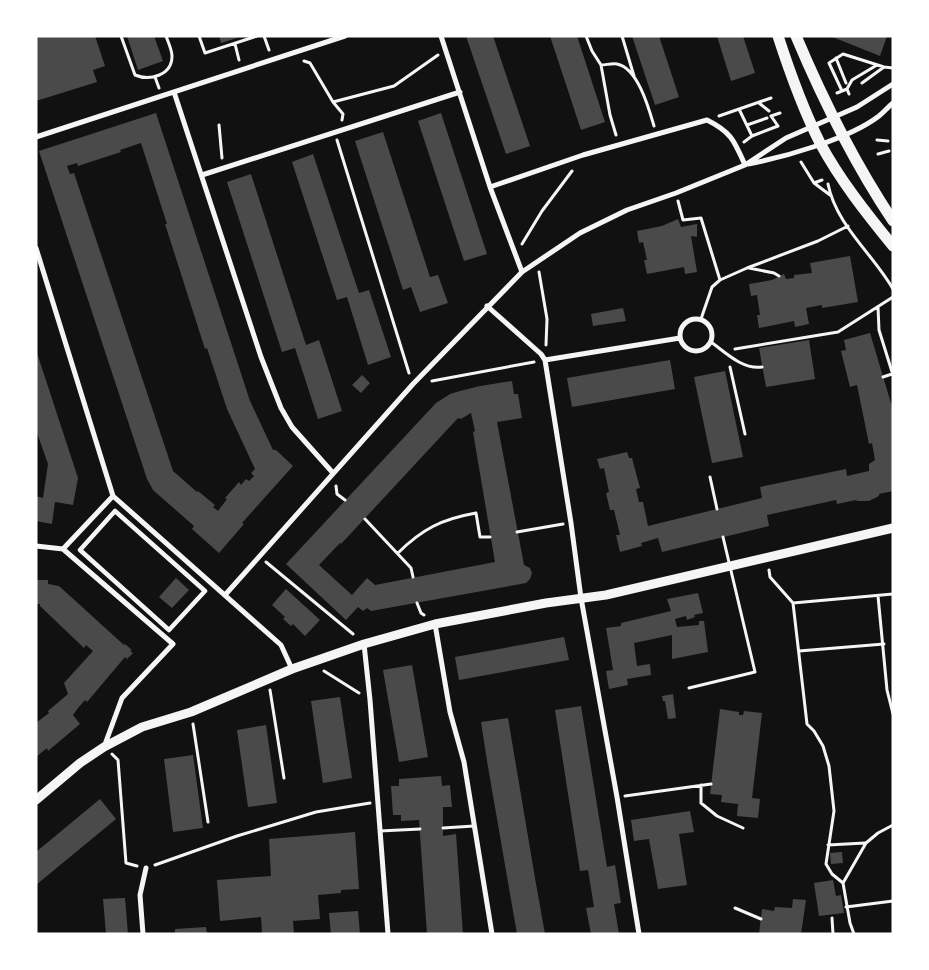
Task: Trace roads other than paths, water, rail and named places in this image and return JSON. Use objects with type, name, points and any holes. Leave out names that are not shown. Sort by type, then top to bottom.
[{"type":"main road","points":[[778,36],[796,90],[821,143],[868,216],[893,246]]},
{"type":"main road","points":[[796,36],[835,118],[893,221]]},
{"type":"street","points":[[36,138],[345,36]]},
{"type":"street","points":[[441,36],[490,187],[522,272]]},
{"type":"street","points":[[745,165],[786,138],[857,107],[893,84]]},
{"type":"street","points":[[174,92],[261,357],[281,408],[292,427],[333,473]]},
{"type":"street","points":[[202,176],[460,92]]},
{"type":"street","points":[[225,595],[413,384],[522,272],[580,234],[627,210],[676,193],[745,165],[780,158],[844,135],[879,116],[893,102]]},
{"type":"street","points":[[490,187],[583,155],[707,120],[726,130],[737,147],[745,165]]},
{"type":"street","points":[[36,248],[113,496],[281,645],[292,669]]},
{"type":"street","points":[[487,306],[541,354],[545,360],[581,598],[617,797],[639,934]]},
{"type":"street","points":[[695,319],[701,319],[706,322],[712,331],[711,342],[704,349],[694,351],[685,347],[680,338],[682,327],[685,323],[695,319]]},
{"type":"street","points":[[545,360],[680,338]]},
{"type":"street","points":[[63,549],[113,496]]},
{"type":"street","points":[[115,511],[205,591],[169,630],[80,550],[115,511]]},
{"type":"street","points":[[36,800],[80,763],[104,747],[142,727],[191,712],[292,669],[364,644],[435,624],[546,603],[606,595],[893,528]]},
{"type":"street","points":[[36,546],[63,549],[173,644],[122,698],[104,747]]},
{"type":"street","points":[[435,624],[450,712],[464,762],[492,934]]},
{"type":"street","points":[[364,644],[388,934]]},
{"type":"street","points":[[143,934],[140,895],[146,868]]},
{"type":"lane","points":[[711,342],[749,367],[762,367]]},
{"type":"lane","points":[[710,477],[717,509]]},
{"type":"lane","points":[[689,688],[755,672],[723,537]]},
{"type":"lane","points":[[443,828],[474,826]]},
{"type":"lane","points":[[380,831],[420,829]]},
{"type":"lane","points":[[832,918],[833,934]]}]
